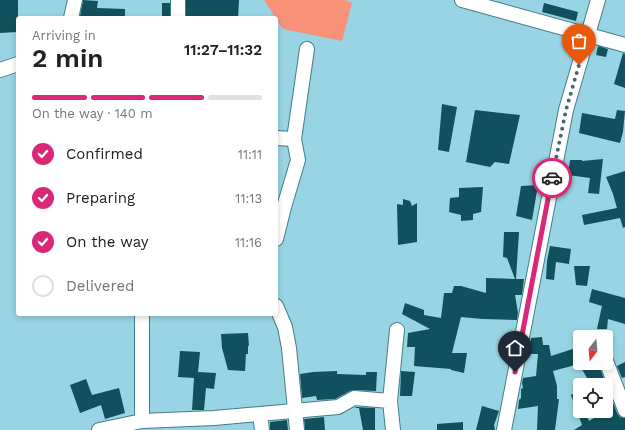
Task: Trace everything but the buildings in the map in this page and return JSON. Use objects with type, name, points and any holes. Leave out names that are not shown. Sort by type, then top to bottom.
[{"type":"street","points":[[71,16],[75,0]]},
{"type":"street","points":[[178,0],[178,16]]},
{"type":"street","points":[[462,0],[625,44]]},
{"type":"street","points":[[504,430],[566,110],[598,0]]},
{"type":"street","points":[[278,231],[298,160],[294,139],[307,49]]},
{"type":"street","points":[[0,70],[16,65]]},
{"type":"street","points":[[278,138],[294,139]]},
{"type":"street","points":[[278,311],[285,327],[289,348],[297,430]]},
{"type":"street","points":[[133,425],[142,316]]},
{"type":"street","points":[[393,430],[390,400],[397,330]]},
{"type":"street","points":[[609,370],[625,410]]},
{"type":"street","points":[[99,430],[133,425],[338,407],[354,398],[390,400]]},
{"type":"street","points":[[260,414],[262,430]]},
{"type":"shaded area","points":[[264,0],[345,0],[352,3],[342,41],[283,29],[278,21],[278,16],[274,16]]},
{"type":"way so far","points":[[552,178],[566,110],[579,65]]},
{"type":"route","points":[[515,372],[552,178]]}]
